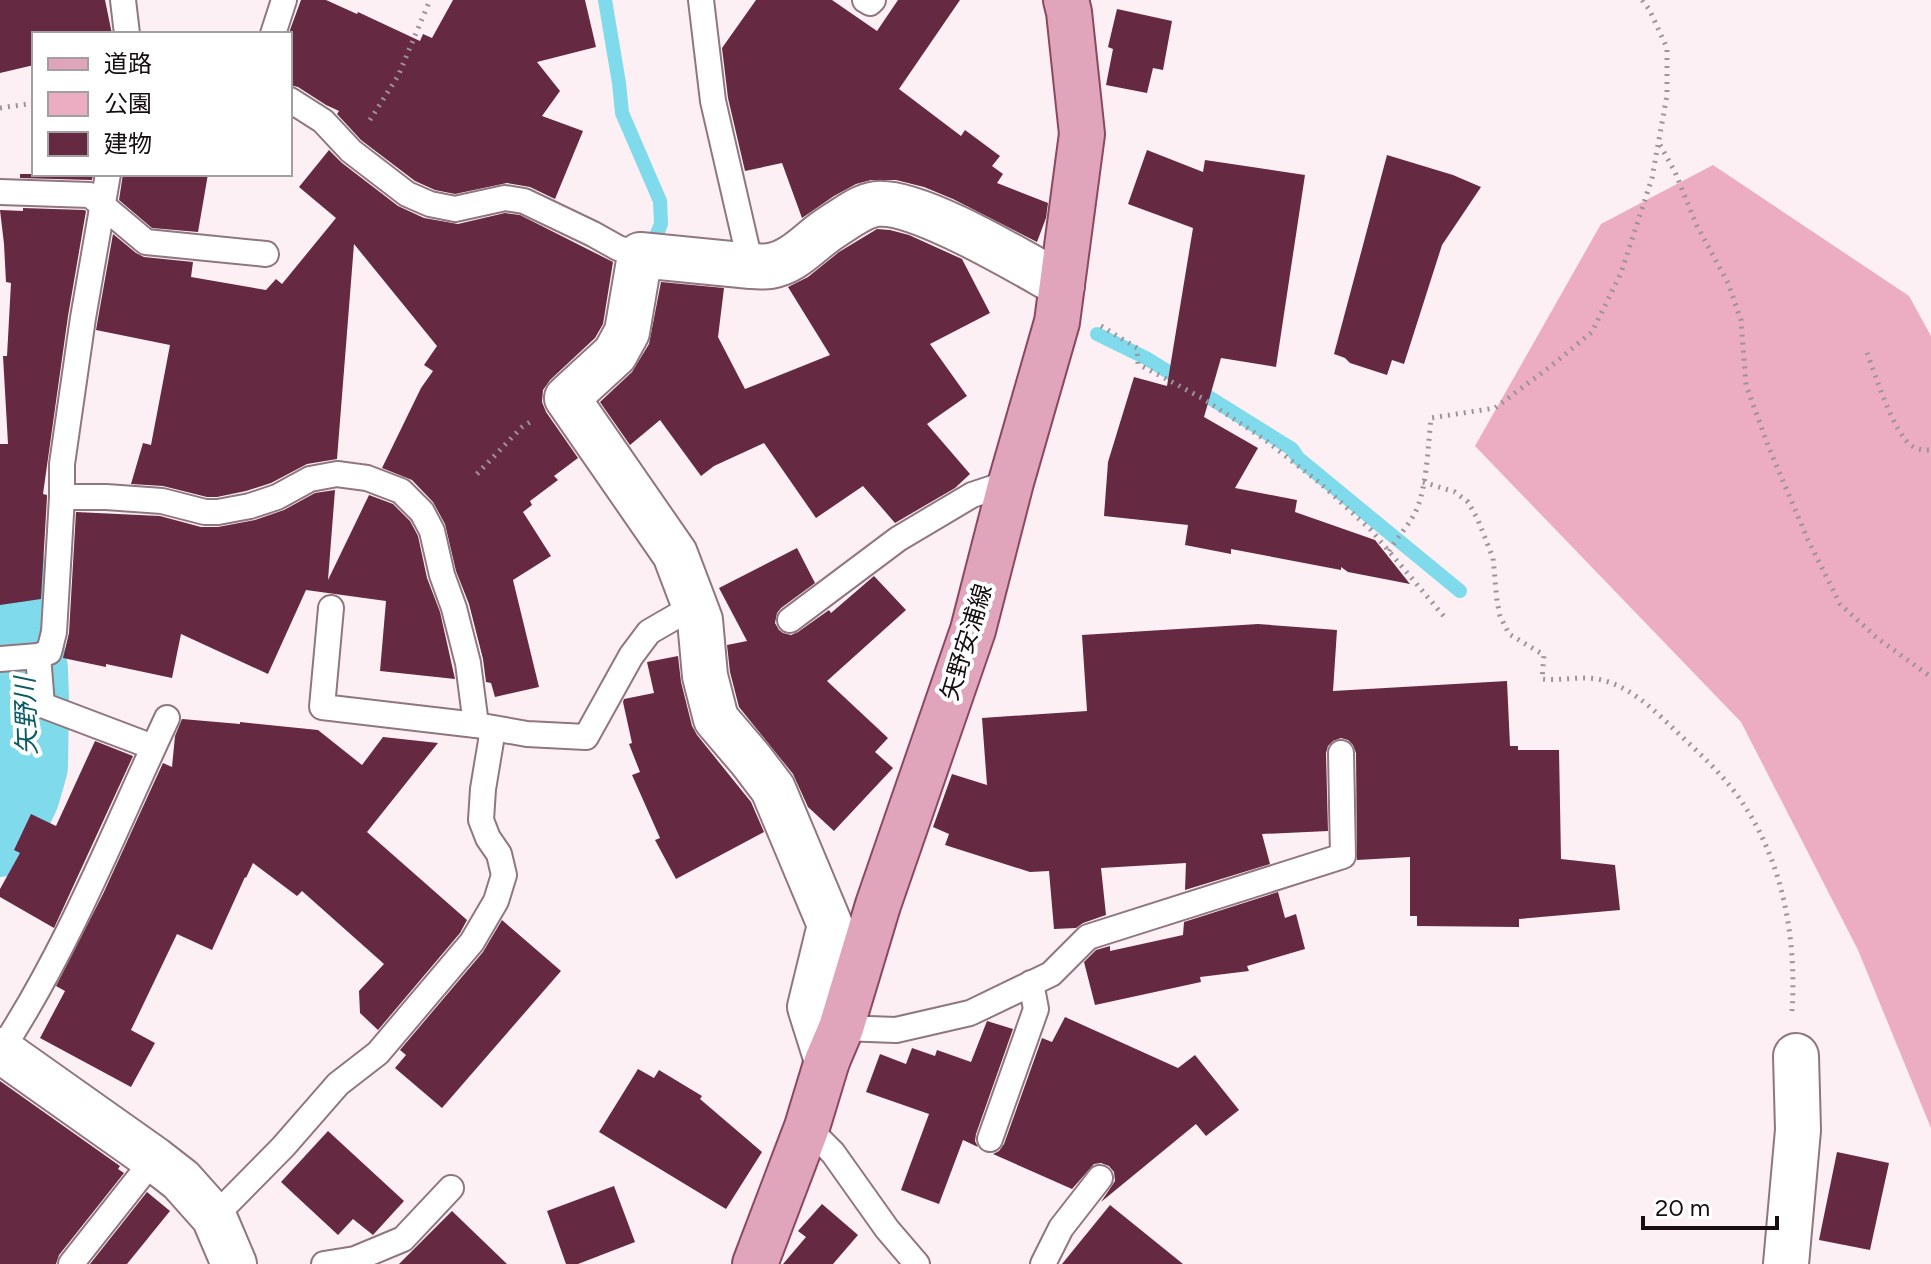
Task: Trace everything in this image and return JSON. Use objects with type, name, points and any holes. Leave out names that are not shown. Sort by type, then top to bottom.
[{"type":"main road","name":"矢野安浦線","points":[[755,1264],[807,1127],[878,905],[973,630],[1057,322],[1082,134],[1066,0]]},
{"type":"street","points":[[834,1044],[810,1007],[830,925],[773,789],[716,719],[705,676],[700,620],[675,554],[567,398],[615,354],[627,332],[640,255],[770,266],[790,259],[830,228],[864,208],[884,204],[934,217],[1062,285]]},
{"type":"street","points":[[0,1051],[181,1180],[214,1217],[234,1264]]},
{"type":"street","points":[[1786,1264],[1798,1130],[1796,1056]]},
{"type":"lane","points":[[123,0],[127,32]]},
{"type":"lane","points":[[274,32],[284,0]]},
{"type":"lane","points":[[701,0],[713,101],[751,266]]},
{"type":"lane","points":[[865,0],[870,3],[873,0]]},
{"type":"lane","points":[[292,101],[323,121],[351,151],[407,194],[430,204],[455,209],[505,198],[524,201],[618,248],[640,255]]},
{"type":"lane","points":[[0,659],[36,657],[49,652],[54,632],[62,464],[108,176]]},
{"type":"lane","points":[[3,191],[90,195],[146,242],[266,254]]},
{"type":"lane","points":[[62,497],[162,501],[205,512],[218,512],[250,506],[277,497],[310,479],[337,474],[367,478],[401,491],[422,512],[432,531],[485,727],[481,820],[499,854],[504,875],[496,901],[472,942],[378,1053],[338,1084],[283,1147],[214,1217]]},
{"type":"lane","points":[[790,620],[898,539],[972,495],[1011,482]]},
{"type":"lane","points":[[331,608],[322,707],[527,734],[586,737],[631,656],[649,632],[694,606]]},
{"type":"lane","points":[[36,657],[42,705],[153,747]]},
{"type":"lane","points":[[0,1051],[61,948],[167,718]]},
{"type":"lane","points":[[834,1044],[970,1013],[1051,974],[1088,937],[1343,856],[1341,753]]},
{"type":"lane","points":[[990,1139],[1036,1009],[1031,983]]},
{"type":"lane","points":[[807,1127],[833,1153],[887,1229],[917,1264]]},
{"type":"lane","points":[[71,1264],[154,1159]]},
{"type":"lane","points":[[1043,1264],[1061,1228],[1100,1178]]},
{"type":"lane","points":[[324,1264],[355,1259],[403,1239],[451,1188]]},
{"type":"path","points":[[351,151],[398,76],[430,0]]},
{"type":"path","points":[[1389,551],[1419,504],[1431,418],[1495,408],[1551,366],[1592,332],[1621,273],[1652,178],[1667,95],[1667,48],[1642,0]]},
{"type":"path","points":[[0,108],[32,103]]},
{"type":"path","points":[[1659,144],[1675,172],[1696,224],[1728,283],[1741,320],[1746,385],[1808,540],[1840,604],[1877,638],[1931,677]]},
{"type":"path","points":[[1867,353],[1888,408],[1904,438],[1915,449],[1931,450]]},
{"type":"path","points":[[1138,356],[1138,364],[1202,398],[1264,439],[1321,484],[1371,530],[1447,620]]},
{"type":"path","points":[[477,474],[522,427],[567,398]]},
{"type":"path","points":[[1423,482],[1455,492],[1468,502],[1493,558],[1500,616],[1509,634],[1544,655],[1542,679],[1598,679],[1627,690],[1712,765],[1737,795],[1771,855],[1782,896],[1791,970],[1789,1046],[1796,1056]]},
{"type":"green space","points":[[1713,165],[1909,296],[1931,336],[1931,1128],[1858,950],[1741,722],[1475,446],[1601,224]]},
{"type":"building","points":[[0,0],[105,0],[112,32],[32,32],[32,65],[0,73]]},
{"type":"building","points":[[301,0],[326,0],[420,41],[423,34],[432,38],[453,0],[585,0],[596,47],[537,62],[560,91],[542,116],[583,131],[555,199],[530,187],[507,183],[455,194],[415,181],[361,140],[337,114],[339,111],[292,86],[290,30]]},
{"type":"building","points":[[756,0],[832,0],[877,31],[898,0],[960,0],[899,89],[961,136],[965,130],[1000,156],[992,166],[1003,174],[997,183],[1048,203],[1037,242],[953,199],[896,180],[871,180],[856,184],[802,218],[782,163],[745,171],[728,98],[722,48]]},
{"type":"building","points":[[1117,9],[1172,21],[1163,70],[1153,68],[1147,93],[1106,85],[1113,49],[1108,47]]},
{"type":"building","points":[[329,150],[398,206],[424,218],[458,224],[505,213],[520,215],[613,262],[603,324],[595,338],[543,390],[542,402],[546,412],[578,458],[554,476],[558,480],[530,501],[532,505],[523,512],[551,556],[513,580],[539,687],[495,697],[491,683],[486,682],[469,604],[456,571],[445,524],[433,502],[412,480],[382,468],[421,388],[433,371],[424,365],[437,346],[354,244],[337,459],[307,464],[271,483],[217,497],[163,486],[131,484],[143,443],[151,445],[170,345],[96,330],[113,234],[144,257],[193,262],[191,277],[266,290],[276,279],[282,284],[336,218],[299,187]]},
{"type":"building","points":[[1147,150],[1203,172],[1205,160],[1305,175],[1276,367],[1221,358],[1204,417],[1258,448],[1235,488],[1297,500],[1295,512],[1375,540],[1410,584],[1348,572],[1341,567],[1341,570],[1231,549],[1231,554],[1185,545],[1188,525],[1104,516],[1108,462],[1134,377],[1167,386],[1193,228],[1128,204]]},
{"type":"building","points":[[1387,155],[1481,187],[1442,245],[1404,364],[1392,360],[1387,375],[1350,363],[1334,354]]},
{"type":"building","points":[[20,174],[93,176],[92,180],[20,178]]},
{"type":"building","points":[[123,176],[208,176],[198,232],[152,228],[119,200]]},
{"type":"building","points":[[23,208],[86,211],[43,494],[47,497],[41,599],[0,605],[0,444],[8,444],[3,356],[7,356],[11,283],[6,282],[0,210],[23,211]]},
{"type":"building","points":[[877,229],[909,235],[962,259],[990,313],[930,344],[967,396],[927,424],[970,474],[955,488],[895,523],[863,486],[816,518],[764,443],[714,466],[701,476],[660,420],[630,445],[600,402],[632,372],[649,344],[661,282],[724,288],[718,337],[745,389],[830,355],[788,287],[808,277],[839,252]]},
{"type":"building","points":[[335,490],[328,580],[369,495],[393,504],[410,521],[418,536],[455,679],[380,671],[386,601],[306,590],[268,674],[181,634],[172,678],[63,658],[69,633],[76,512],[160,516],[201,527],[218,527],[255,520],[284,510],[315,493]]},
{"type":"building","points":[[797,548],[815,583],[777,613],[775,623],[783,633],[791,635],[829,610],[831,613],[874,576],[906,610],[827,681],[888,738],[875,752],[893,768],[834,831],[808,807],[793,774],[739,707],[727,645],[747,641],[719,588]]},
{"type":"building","points":[[1258,624],[1337,630],[1333,691],[1507,681],[1510,746],[1518,746],[1518,750],[1559,750],[1561,859],[1615,865],[1620,910],[1519,919],[1519,927],[1417,926],[1417,916],[1410,916],[1410,857],[1357,860],[1356,753],[1348,740],[1341,738],[1328,746],[1326,753],[1328,831],[1262,834],[1270,864],[1185,890],[1186,863],[1101,868],[1106,915],[1076,928],[1054,929],[1049,871],[1030,872],[945,845],[949,834],[933,827],[952,774],[987,785],[982,718],[1087,711],[1082,635]]},
{"type":"building","points":[[678,656],[692,726],[751,802],[764,832],[676,879],[655,840],[660,838],[632,775],[640,772],[629,744],[632,743],[623,702],[624,699],[654,693],[647,662]]},
{"type":"building","points":[[182,719],[318,730],[362,765],[383,737],[438,743],[367,832],[467,920],[460,933],[378,1030],[360,1013],[359,991],[384,964],[302,891],[297,896],[253,863],[212,950],[177,934],[131,1030],[155,1043],[131,1087],[40,1038],[65,991],[56,986],[103,894],[163,763],[172,767],[175,736]]},
{"type":"building","points":[[95,741],[133,756],[54,928],[0,897],[0,889],[20,853],[14,850],[31,814],[56,826]]},
{"type":"building","points":[[1278,892],[1285,918],[1296,914],[1305,949],[1247,966],[1249,971],[1200,977],[1201,982],[1095,1005],[1084,962],[1096,950],[1110,946],[1110,951],[1183,935],[1184,922]]},
{"type":"building","points":[[502,920],[561,971],[442,1108],[395,1068],[406,1055],[400,1050],[483,952]]},
{"type":"building","points":[[1065,1017],[1178,1068],[1195,1055],[1239,1110],[1206,1136],[1196,1124],[1101,1202],[1115,1181],[1114,1172],[1109,1166],[1094,1164],[1072,1189],[993,1154],[1004,1144],[1042,1038],[1052,1042]]},
{"type":"building","points":[[987,1021],[1013,1029],[976,1134],[978,1147],[963,1140],[939,1204],[901,1190],[929,1114],[866,1092],[880,1054],[906,1064],[912,1048],[935,1056],[937,1050],[971,1062]]},
{"type":"building","points":[[638,1069],[654,1078],[659,1070],[702,1096],[700,1099],[762,1152],[726,1209],[599,1132]]},
{"type":"building","points":[[0,1081],[120,1166],[118,1169],[124,1173],[59,1255],[56,1264],[0,1264]]},
{"type":"building","points":[[328,1131],[404,1201],[373,1235],[353,1219],[338,1235],[281,1182]]},
{"type":"building","points":[[1837,1152],[1889,1163],[1870,1250],[1819,1240]]},
{"type":"building","points":[[614,1186],[635,1242],[578,1264],[566,1264],[547,1211]]},
{"type":"building","points":[[147,1192],[170,1211],[127,1264],[90,1264]]},
{"type":"building","points":[[822,1204],[858,1235],[833,1264],[783,1264],[806,1237],[798,1231]]},
{"type":"building","points":[[1110,1205],[1183,1264],[1062,1264]]},
{"type":"building","points":[[452,1211],[507,1264],[399,1264]]},
{"type":"waterway","points":[[605,0],[622,113],[660,201],[661,224],[651,248]]},
{"type":"waterway","points":[[1097,334],[1146,358],[1292,449],[1298,458],[1460,591]]},
{"type":"waterway","name":"矢野川","points":[[0,497],[4,565],[15,599],[28,670],[29,699],[28,766],[20,794],[0,837]]}]
